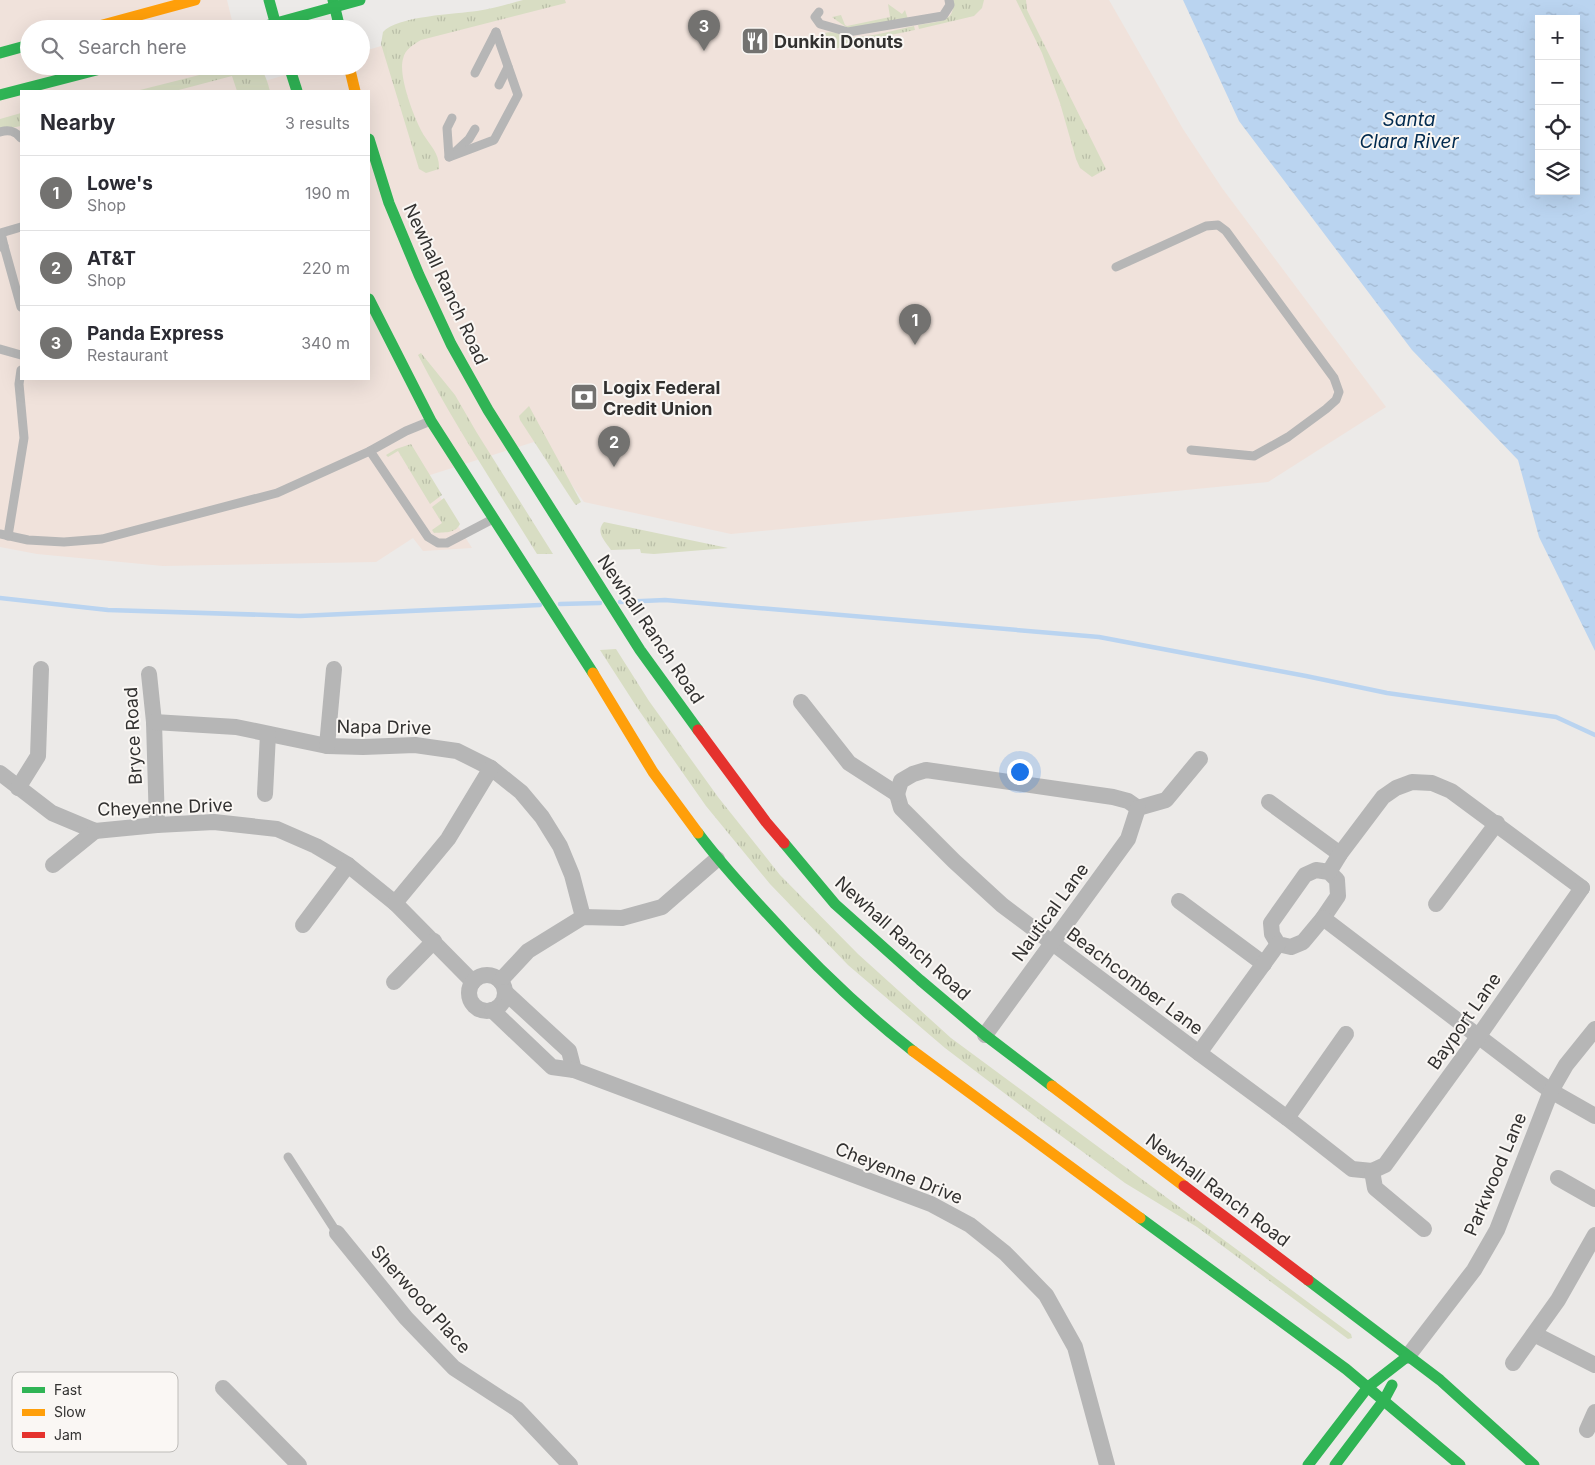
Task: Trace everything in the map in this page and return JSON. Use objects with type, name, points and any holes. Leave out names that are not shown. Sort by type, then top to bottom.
[{"type":"main road","points":[[121,20],[195,0]]},
{"type":"main road","points":[[269,0],[274,20]]},
{"type":"main road","points":[[291,20],[334,3],[360,0]]},
{"type":"main road","points":[[334,3],[338,20]]},
{"type":"main road","points":[[0,53],[20,47]]},
{"type":"main road","points":[[0,95],[77,75]]},
{"type":"main road","points":[[293,75],[297,90]]},
{"type":"main road","points":[[351,75],[355,90]]},
{"type":"main road","name":"Newhall Ranch Road","points":[[370,142],[389,203],[419,275],[451,344],[488,410],[640,650],[766,822],[835,904],[985,1035],[1440,1380],[1534,1465]]},
{"type":"main road","points":[[370,301],[431,420],[578,648],[653,772],[717,859],[798,948],[877,1024],[942,1074],[1346,1369],[1460,1465]]},
{"type":"main road","points":[[1308,1465],[1368,1387],[1408,1356]]},
{"type":"main road","points":[[1335,1465],[1384,1400],[1408,1356]]},
{"type":"street","points":[[18,788],[38,756],[41,670]]},
{"type":"street","points":[[327,746],[334,670]]},
{"type":"street","name":"Bryce Road","points":[[149,674],[154,722],[157,825]]},
{"type":"street","points":[[801,702],[849,763],[897,794],[901,781],[913,774],[926,770],[1113,797],[1128,801],[1138,808],[1166,800],[1200,759]]},
{"type":"street","name":"Napa Drive","points":[[154,722],[236,728],[327,746],[416,745],[457,751],[491,768],[521,792],[542,818],[560,846],[572,875],[583,917]]},
{"type":"street","points":[[265,794],[268,734]]},
{"type":"street","points":[[395,903],[448,839],[491,768]]},
{"type":"street","name":"Cheyenne Drive","points":[[0,773],[52,813],[95,831],[214,822],[277,829],[316,846],[348,864],[395,903],[473,982]]},
{"type":"street","points":[[1329,872],[1340,854],[1383,797],[1396,788],[1412,782],[1432,783],[1451,790],[1588,887]]},
{"type":"street","name":"Beachcomber Lane","points":[[897,794],[901,808],[954,861],[1002,905],[1287,1118],[1352,1169],[1372,1171]]},
{"type":"street","points":[[1269,802],[1340,854]]},
{"type":"street","name":"Nautical Lane","points":[[985,1035],[1128,839],[1138,808]]},
{"type":"street","points":[[1436,904],[1496,823]]},
{"type":"street","points":[[52,865],[95,831]]},
{"type":"street","points":[[574,1070],[569,1051],[502,986],[495,977],[483,976],[473,982],[470,992],[472,1003],[481,1010],[492,1010],[502,1004],[502,986],[528,951],[583,917],[622,918],[662,907],[717,859]]},
{"type":"street","points":[[303,926],[348,864]]},
{"type":"street","points":[[1316,870],[1329,872],[1337,880],[1338,896],[1323,918],[1303,942],[1290,947],[1278,944],[1272,934],[1271,923],[1305,875],[1316,870]]},
{"type":"street","name":"Bayport Lane","points":[[1372,1171],[1385,1165],[1588,887]]},
{"type":"street","points":[[1179,901],[1264,964]]},
{"type":"street","points":[[1323,918],[1478,1038],[1551,1091],[1595,1116]]},
{"type":"street","points":[[394,982],[434,942]]},
{"type":"street","points":[[1199,1054],[1278,944]]},
{"type":"street","name":"Cheyenne Drive","points":[[492,1010],[552,1067],[574,1070],[931,1204],[970,1225],[1005,1254],[1046,1295],[1075,1347],[1107,1465]]},
{"type":"street","name":"Parkwood Lane","points":[[1408,1356],[1474,1270],[1496,1230],[1551,1091],[1566,1065],[1595,1029]]},
{"type":"street","points":[[1287,1118],[1346,1034]]},
{"type":"street","points":[[1372,1171],[1374,1188],[1424,1229]]},
{"type":"street","points":[[1558,1178],[1595,1199]]},
{"type":"street","name":"Sherwood Place","points":[[337,1233],[406,1318],[454,1368],[517,1409],[570,1465]]},
{"type":"street","points":[[1513,1363],[1558,1300],[1595,1235]]},
{"type":"street","points":[[1534,1334],[1595,1365]]},
{"type":"street","points":[[223,1388],[299,1465]]},
{"type":"street","points":[[1586,1430],[1595,1412]]},
{"type":"lane","points":[[819,12],[815,17],[820,24],[848,32],[943,16],[950,6],[949,0]]},
{"type":"lane","points":[[450,157],[494,140],[518,95],[496,32],[476,73]]},
{"type":"lane","points":[[499,85],[508,66]]},
{"type":"lane","points":[[450,157],[447,128],[452,118]]},
{"type":"lane","points":[[450,157],[469,139],[475,129]]},
{"type":"lane","points":[[0,132],[6,130],[16,132],[20,137]]},
{"type":"lane","points":[[1116,267],[1206,226],[1218,225],[1226,231],[1334,378],[1339,392],[1336,400],[1331,405],[1288,437],[1254,456],[1191,450]]},
{"type":"lane","points":[[20,227],[1,232],[2,246],[20,304]]},
{"type":"lane","points":[[0,349],[20,355]]},
{"type":"lane","points":[[20,377],[24,438],[4,535],[28,540],[64,542],[102,539],[277,493],[370,451],[406,431],[431,420]]},
{"type":"lane","points":[[370,451],[428,537],[438,543],[447,543],[494,518]]},
{"type":"lane","name":"Sherwood Place","points":[[288,1157],[337,1233]]},
{"type":"shaded area","points":[[0,0],[227,0],[232,20],[20,20],[20,75],[245,75],[248,86],[285,75],[370,75],[370,49],[535,0],[1109,0],[1183,129],[1222,188],[1386,407],[1268,482],[731,534],[584,502],[540,440],[427,476],[472,548],[423,551],[413,538],[376,562],[163,566],[37,554],[0,547]]},
{"type":"green space","points":[[523,0],[565,0],[566,3],[421,40],[406,53],[402,66],[411,108],[419,127],[434,150],[439,164],[439,169],[426,173],[419,169],[381,44],[383,32],[400,22],[413,19],[483,10]]},
{"type":"green space","points":[[952,0],[984,0],[982,8],[974,16],[919,29],[918,25],[937,22],[948,17],[953,8]]},
{"type":"green space","points":[[1016,0],[1026,0],[1027,10],[1106,169],[1092,177],[1080,168],[1076,159],[1060,103],[1042,53]]},
{"type":"green space","points":[[888,4],[902,14],[905,10],[908,19],[848,28],[832,17],[841,15],[847,26],[890,17]]},
{"type":"green space","points":[[914,26],[915,30],[831,50],[824,47],[822,40],[825,33],[829,32],[855,37]]},
{"type":"green space","points":[[199,75],[264,75],[270,90],[237,90],[232,76],[179,90],[140,90]]},
{"type":"green space","points":[[20,113],[20,126],[0,130],[0,119]]},
{"type":"green space","points":[[421,353],[455,395],[553,554],[537,554],[446,406],[418,355]]},
{"type":"green space","points":[[529,406],[581,502],[576,505],[520,420],[519,416]]},
{"type":"green space","points":[[411,444],[442,495],[430,504],[398,451],[388,457],[386,455]]},
{"type":"green space","points":[[444,498],[460,524],[452,531],[434,533],[432,530],[442,523],[432,507]]},
{"type":"green space","points":[[604,522],[728,548],[654,554],[641,553],[640,549],[611,550],[604,540],[600,529]]},
{"type":"green space","points":[[616,649],[649,701],[718,797],[780,875],[858,954],[951,1038],[1351,1334],[1352,1338],[1348,1339],[1197,1227],[1125,1183],[1041,1121],[945,1048],[848,965],[770,884],[706,806],[638,709],[600,650]]},
{"type":"water","name":"Santa Clara River","points":[[1183,0],[1595,0],[1595,651],[1539,537],[1518,460],[1412,350],[1239,121]]},
{"type":"waterway","points":[[0,598],[108,610],[300,616],[540,605]]},
{"type":"waterway","points":[[620,602],[665,600],[1099,637],[1387,693],[1556,717],[1595,735]]},
{"type":"waterway","points":[[560,604],[600,603]]},
{"type":"traffic: fast","points":[[269,0],[275,20]]},
{"type":"traffic: fast","points":[[333,0],[338,20]]},
{"type":"traffic: fast","points":[[288,20],[360,0]]},
{"type":"traffic: fast","points":[[0,53],[20,47]]},
{"type":"traffic: fast","points":[[0,95],[77,75]]},
{"type":"traffic: fast","points":[[292,75],[297,90]]},
{"type":"traffic: fast","points":[[370,142],[389,203],[419,275],[451,344],[488,410],[640,650],[698,730]]},
{"type":"traffic: fast","points":[[370,301],[431,421],[593,673]]},
{"type":"traffic: fast","points":[[698,833],[713,853],[780,928],[816,965],[853,1001],[913,1051]]},
{"type":"traffic: fast","points":[[784,843],[835,904],[985,1035],[1052,1086]]},
{"type":"traffic: fast","points":[[1140,1218],[1346,1369],[1460,1465]]},
{"type":"traffic: fast","points":[[1308,1280],[1440,1380],[1534,1465]]},
{"type":"traffic: fast","points":[[1308,1465],[1368,1387],[1408,1356]]},
{"type":"traffic: fast","points":[[1335,1465],[1384,1400],[1392,1385]]},
{"type":"traffic: slow","points":[[121,20],[195,0]]},
{"type":"traffic: slow","points":[[351,75],[355,90]]},
{"type":"traffic: slow","points":[[593,673],[653,772],[698,833]]},
{"type":"traffic: slow","points":[[913,1051],[1140,1218]]},
{"type":"traffic: slow","points":[[1052,1086],[1184,1186]]},
{"type":"traffic: jam","points":[[698,730],[766,822],[784,843]]},
{"type":"traffic: jam","points":[[1184,1186],[1308,1280]]},
{"type":"place","name":"Dunkin Donuts","points":[[755,41]]},
{"type":"place","name":"Panda Express","points":[[704,51]]},
{"type":"place","name":"Lowe's","points":[[915,345]]},
{"type":"place","name":"Logix Federal Credit Union","points":[[584,397]]},
{"type":"place","name":"AT&T","points":[[614,467]]}]
